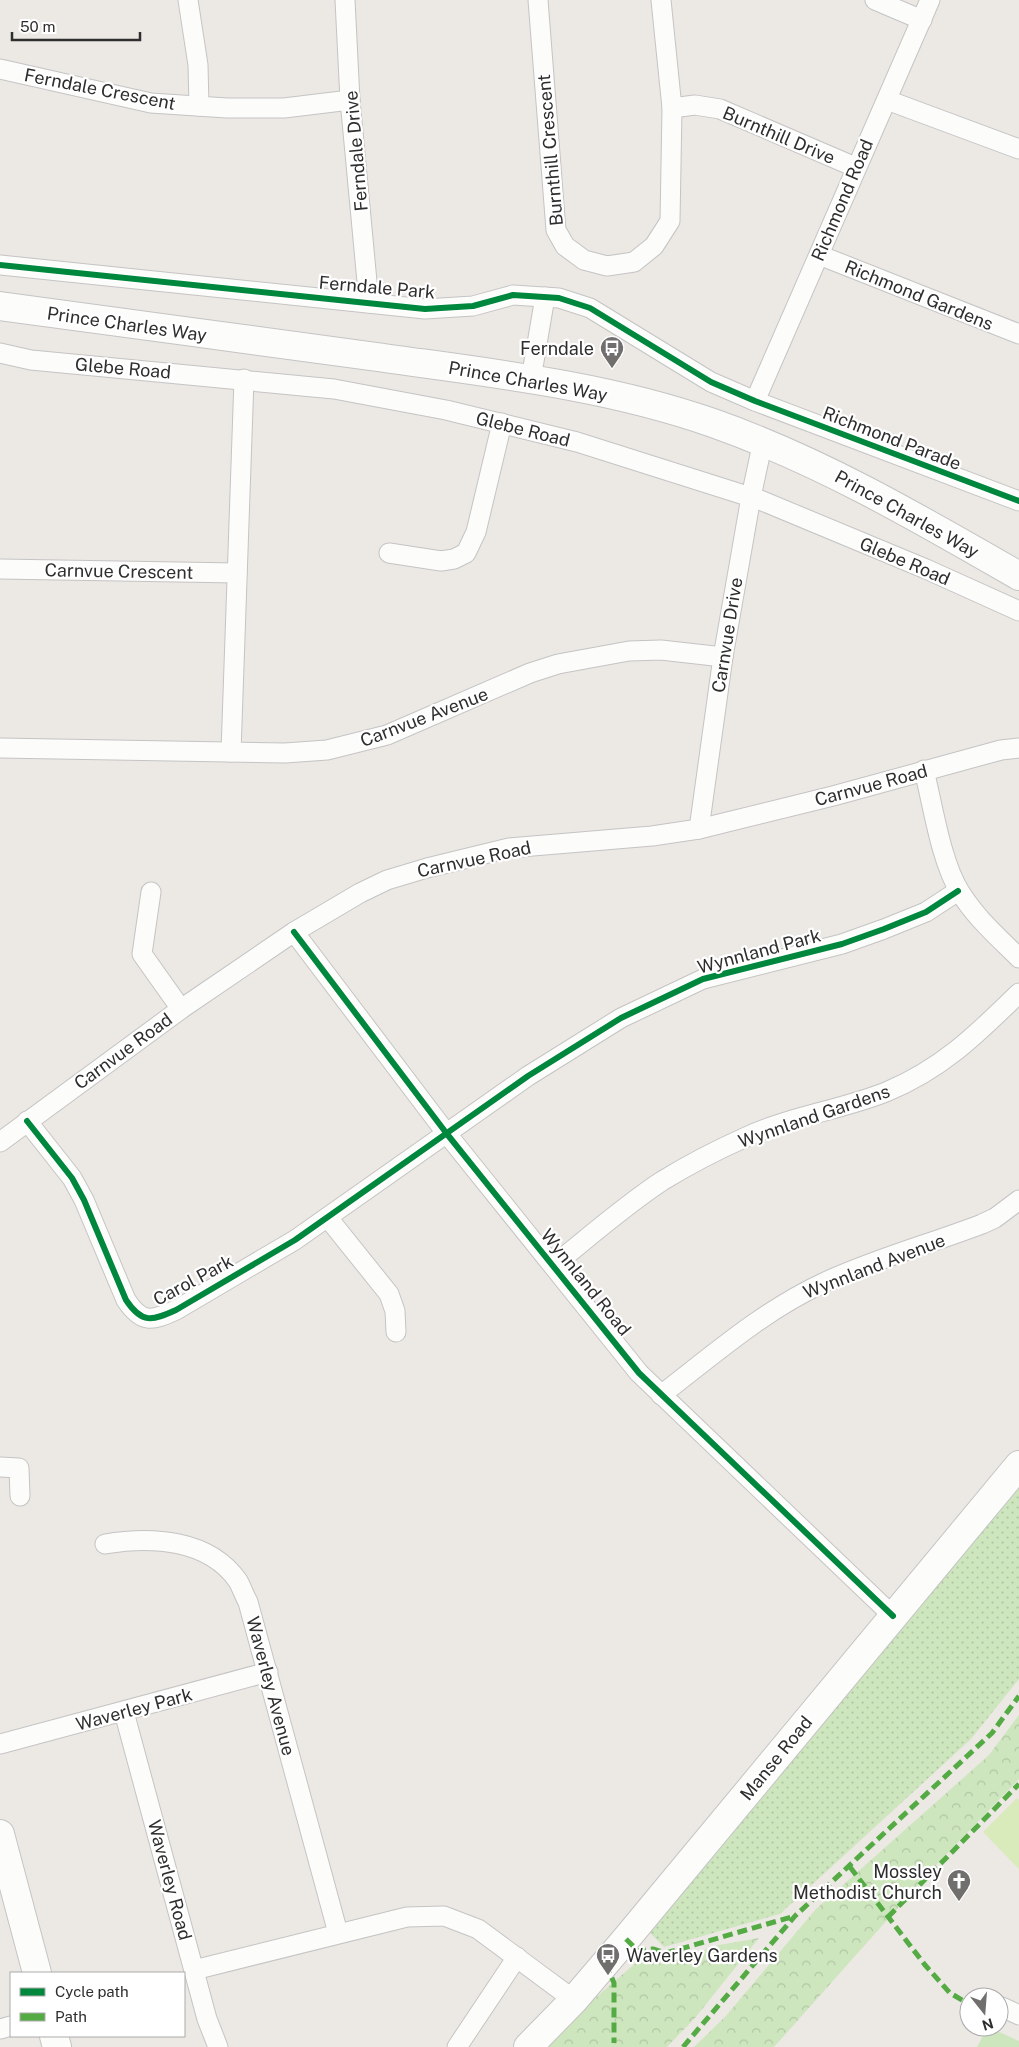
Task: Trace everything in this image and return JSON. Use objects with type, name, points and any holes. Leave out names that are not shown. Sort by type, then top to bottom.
[{"type":"street","points":[[188,0],[198,65],[199,106]]},
{"type":"street","name":"Ferndale Drive","points":[[345,0],[350,100],[369,303]]},
{"type":"street","name":"Burnthill Crescent","points":[[538,0],[556,230],[565,246],[584,260],[608,266],[634,262],[654,246],[670,221],[672,108],[661,0]]},
{"type":"street","points":[[875,0],[922,20]]},
{"type":"street","name":"Richmond Road","points":[[756,401],[930,0]]},
{"type":"street","name":"Ferndale Crescent","points":[[0,69],[151,103],[284,108],[350,100]]},
{"type":"street","points":[[887,100],[1019,149]]},
{"type":"street","name":"Burnthill Drive","points":[[672,108],[695,105],[720,109],[856,167]]},
{"type":"street","name":"Richmond Gardens","points":[[818,255],[1019,334]]},
{"type":"street","name":"Ferndale Park","points":[[0,265],[425,309],[472,306],[513,295],[559,298],[590,308],[711,382],[756,401]]},
{"type":"street","points":[[531,379],[545,297]]},
{"type":"street","name":"Prince Charles Way","points":[[0,306],[531,379],[643,402],[710,422],[763,441],[833,473],[1019,576]]},
{"type":"street","name":"Glebe Road","points":[[0,354],[31,360],[334,389],[502,424],[577,442],[751,497],[926,569],[1019,611]]},
{"type":"street","points":[[231,752],[244,379]]},
{"type":"street","name":"Richmond Parade","points":[[756,401],[1019,501]]},
{"type":"street","points":[[389,553],[440,561],[454,559],[466,553],[476,532],[502,424]]},
{"type":"street","name":"Carnvue Drive","points":[[699,829],[723,657],[751,497],[763,441]]},
{"type":"street","name":"Carnvue Crescent","points":[[0,569],[238,573]]},
{"type":"street","name":"Carnvue Avenue","points":[[0,748],[231,752],[310,751],[359,744],[387,735],[530,673],[558,664],[629,650],[662,650],[723,657]]},
{"type":"street","name":"Carnvue Road","points":[[0,1142],[181,1009],[294,932],[360,893],[387,880],[472,856],[553,843],[652,836],[699,829],[833,796],[924,770],[1019,748]]},
{"type":"street","points":[[924,770],[948,866],[958,891],[969,906],[1019,958]]},
{"type":"street","name":"Wynnland Park","points":[[448,1134],[579,1043],[660,998],[703,980],[842,944],[884,929],[926,912],[958,891]]},
{"type":"street","points":[[151,892],[142,954],[181,1009]]},
{"type":"street","name":"Wynnland Road","points":[[294,932],[448,1134],[639,1373],[893,1616]]},
{"type":"street","name":"Wynnland Gardens","points":[[554,1265],[661,1182],[705,1157],[748,1136],[793,1119],[884,1092],[917,1077],[964,1046],[1019,993]]},
{"type":"street","name":"Carol Park","points":[[27,1121],[72,1178],[84,1200],[126,1300],[134,1312],[145,1319],[158,1318],[176,1310],[328,1218],[448,1134]]},
{"type":"street","name":"Wynnland Avenue","points":[[661,1395],[751,1325],[794,1298],[824,1282],[876,1261],[996,1218],[1019,1200]]},
{"type":"street","points":[[328,1218],[389,1294],[395,1311],[396,1332]]},
{"type":"street","name":"Manse Road","points":[[528,2047],[574,2000],[1019,1465]]},
{"type":"street","points":[[0,1467],[19,1468],[20,1496]]},
{"type":"street","name":"Waverley Avenue","points":[[105,1544],[131,1540],[179,1544],[203,1550],[222,1564],[238,1582],[248,1602],[268,1672],[338,1933]]},
{"type":"street","name":"Waverley Park","points":[[0,1744],[268,1672]]},
{"type":"street","name":"Waverley Road","points":[[124,1712],[207,2019],[218,2047]]},
{"type":"street","points":[[2,1846],[37,1972]]},
{"type":"street","points":[[194,1970],[407,1917],[444,1916],[478,1929],[574,2000]]},
{"type":"street","points":[[457,2047],[517,1957]]},
{"type":"green space","points":[[1019,1483],[1019,1679],[971,1739],[780,1914],[664,1947],[649,1932]]},
{"type":"green space","points":[[1019,1715],[1019,1779],[938,1863],[774,2047],[694,2047],[725,2017],[816,1909],[989,1755]]},
{"type":"green space","points":[[1017,1798],[1019,1800],[1019,1869],[983,1832]]},
{"type":"green space","points":[[759,1938],[695,2018],[667,2047],[546,2047],[586,2006],[639,1960],[651,1958],[662,1964],[719,1945]]},
{"type":"green space","points":[[1009,2036],[1019,2041],[1019,2047],[977,2047],[982,2037]]},
{"type":"marked path","points":[[683,2047],[795,1916],[992,1733],[1019,1696]]},
{"type":"marked path","points":[[888,1917],[1019,1784]]},
{"type":"marked path","points":[[850,1867],[925,1965],[950,1993],[959,1998]]},
{"type":"marked path","points":[[626,1939],[638,1951],[653,1949],[666,1953],[795,1916]]},
{"type":"marked path","points":[[606,1964],[614,1983],[614,2043]]},
{"type":"cycle path","points":[[0,265],[425,309],[473,306],[513,295],[559,298],[590,308],[711,382],[755,401],[1019,501]]},
{"type":"cycle path","points":[[27,1121],[72,1178],[84,1200],[126,1300],[143,1317],[154,1318],[176,1310],[295,1240],[528,1076],[621,1018],[703,979],[842,944],[884,929],[926,912],[958,891]]},
{"type":"cycle path","points":[[294,932],[447,1134],[639,1373],[893,1616]]},
{"type":"place","name":"Ferndale","points":[[612,369]]},
{"type":"place","name":"Mossley Methodist Church","points":[[959,1902]]},
{"type":"place","name":"Waverley Gardens","points":[[608,1976]]}]
